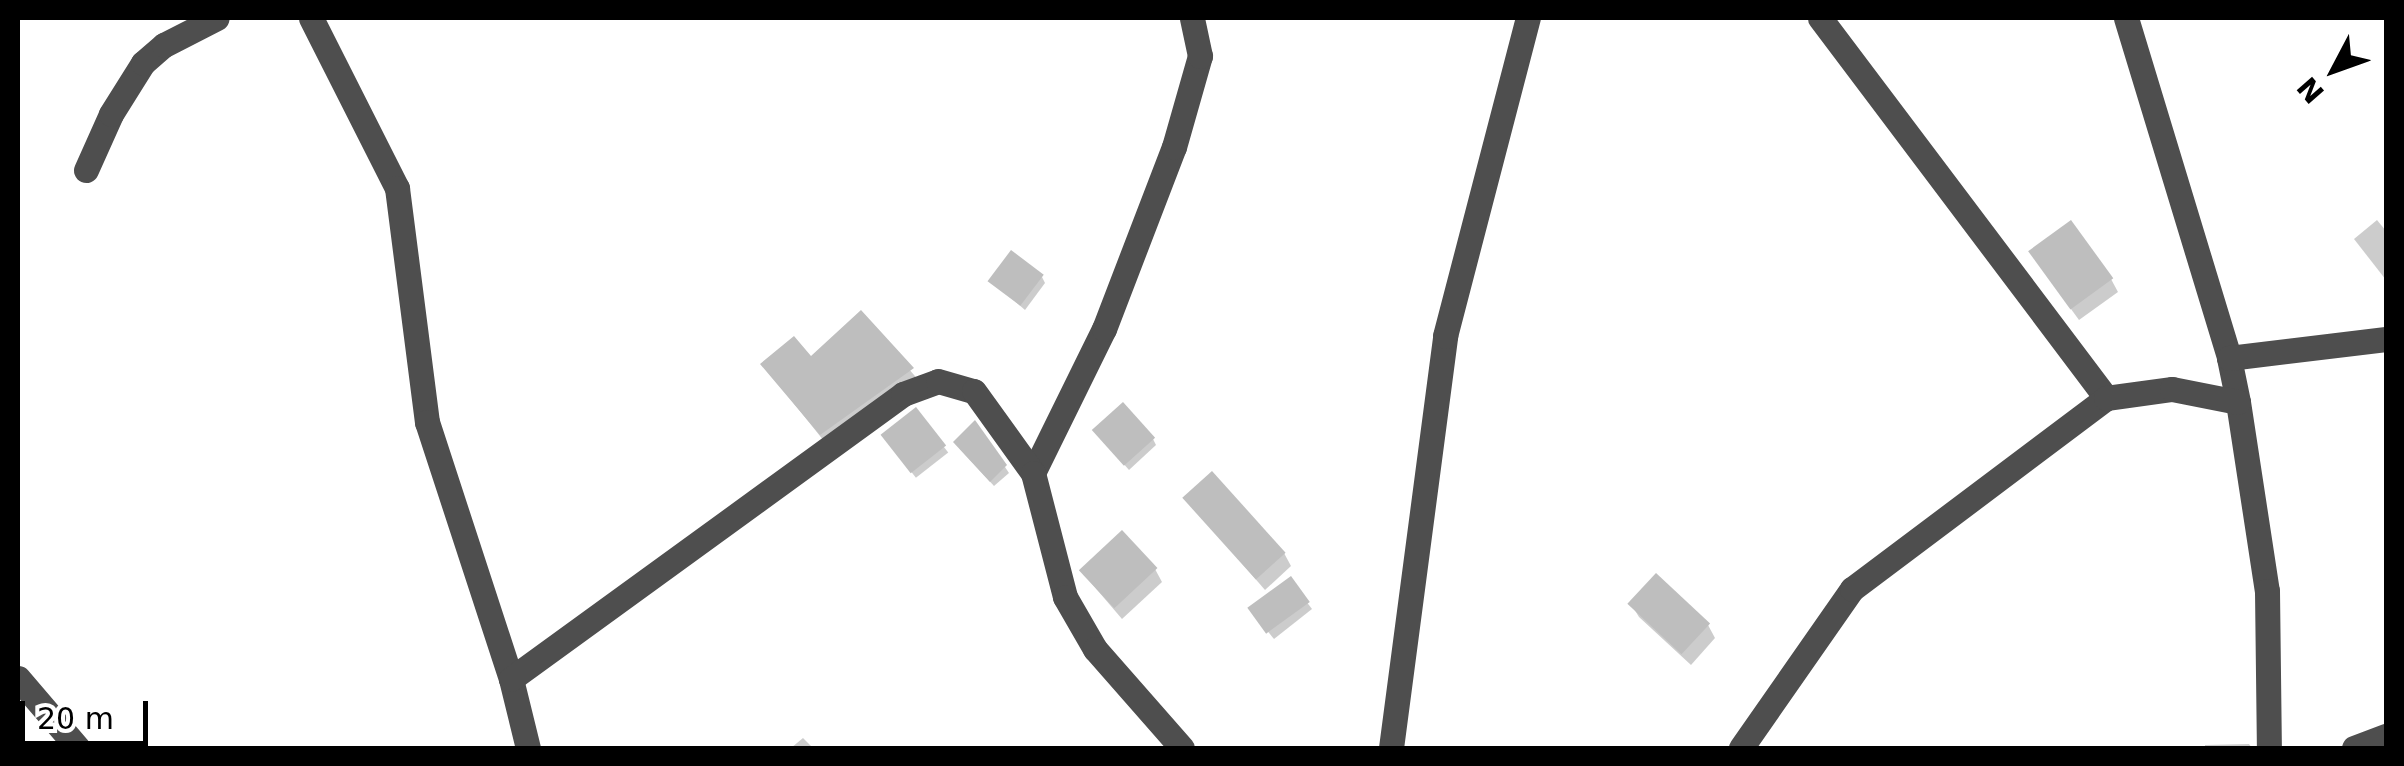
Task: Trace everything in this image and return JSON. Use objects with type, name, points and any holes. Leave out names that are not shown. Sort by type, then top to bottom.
[{"type":"street","points":[[86,170],[111,114],[143,63],[164,45],[218,18]]},
{"type":"street","points":[[311,18],[397,188],[427,422],[510,679],[525,747]]},
{"type":"street","points":[[1033,473],[1104,329],[1174,147],[1200,56],[1192,18]]},
{"type":"street","points":[[1391,748],[1445,336],[1528,18]]},
{"type":"street","points":[[1820,18],[2106,398]]},
{"type":"street","points":[[2126,18],[2229,358],[2238,402],[2267,591],[2269,748]]},
{"type":"street","points":[[2229,358],[2386,339]]},
{"type":"street","points":[[510,679],[903,394],[938,381],[974,391],[1033,473],[1065,597],[1095,649],[1182,748]]},
{"type":"street","points":[[1741,748],[1852,589],[2106,398],[2172,388],[2238,402]]},
{"type":"street","points":[[18,678],[78,748]]},
{"type":"street","points":[[2354,748],[2386,736]]},
{"type":"building","points":[[2071,220],[2113,278],[2070,309],[2028,251]]},
{"type":"building","points":[[1011,250],[1044,275],[1020,306],[988,281]]},
{"type":"building","points":[[861,310],[914,368],[820,435],[760,364],[794,336],[811,356]]},
{"type":"building","points":[[1123,402],[1155,438],[1124,466],[1092,430]]},
{"type":"building","points":[[916,407],[946,446],[911,473],[881,435]]},
{"type":"building","points":[[975,420],[1007,465],[990,482],[953,442]]},
{"type":"building","points":[[1212,471],[1286,553],[1256,580],[1182,498]]},
{"type":"building","points":[[1122,530],[1157,568],[1114,608],[1079,570]]},
{"type":"building","points":[[1656,573],[1710,623],[1681,654],[1627,604]]},
{"type":"building","points":[[1291,576],[1310,602],[1266,634],[1247,608]]}]
